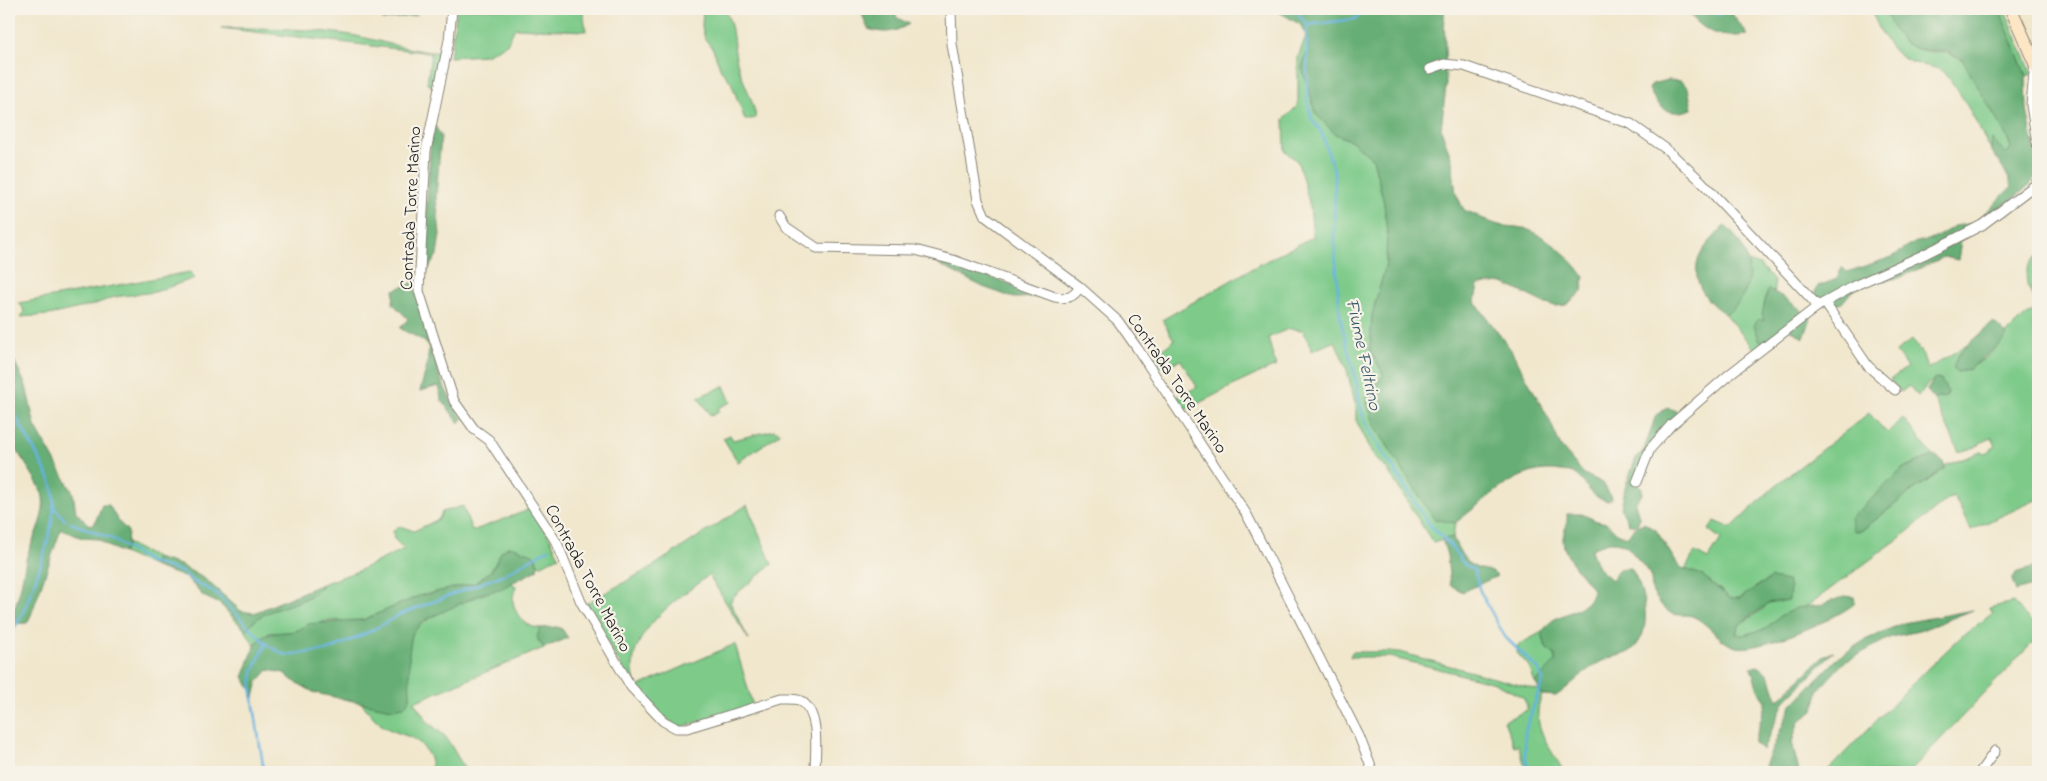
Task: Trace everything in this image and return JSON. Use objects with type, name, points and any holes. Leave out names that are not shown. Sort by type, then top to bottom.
[{"type":"street","name":"Contrada Torre Marino","points":[[452,9],[449,40],[426,151],[419,291],[454,401],[474,429],[489,440],[557,543],[582,603],[631,687],[663,721],[676,728],[687,728],[782,699],[795,699],[802,702],[813,717],[815,772]]},
{"type":"street","name":"Contrada Torre Marino","points":[[951,9],[952,44],[978,200],[985,216],[1080,287],[1118,321],[1247,515],[1359,736],[1372,772]]},
{"type":"street","points":[[2011,9],[2037,65],[2030,105],[2038,150]]},
{"type":"street","points":[[1430,69],[1444,64],[1464,66],[1631,124],[1666,149],[1700,180],[1821,304],[1868,366],[1895,390]]},
{"type":"street","points":[[1637,482],[1650,449],[1671,425],[1731,372],[1821,304],[1856,284],[1923,255],[1982,225],[2035,185],[2038,180]]},
{"type":"street","points":[[779,216],[786,227],[817,248],[915,250],[952,260],[1054,297],[1066,299],[1075,295],[1080,287]]},
{"type":"street","points":[[1980,772],[1995,751]]},
{"type":"green space","points":[[381,9],[415,9],[417,15],[383,20]]},
{"type":"green space","points":[[457,9],[583,9],[586,31],[515,28],[507,44],[486,55],[450,57]]},
{"type":"green space","points":[[703,9],[724,9],[728,15],[732,28],[735,55],[756,118],[745,120],[731,82],[721,70],[713,49],[705,39],[702,27]]},
{"type":"green space","points":[[860,9],[897,9],[896,17],[909,24],[889,32],[868,29]]},
{"type":"green space","points":[[1274,9],[1444,9],[1446,86],[1441,129],[1452,161],[1456,194],[1464,210],[1495,224],[1522,228],[1539,235],[1557,247],[1573,262],[1584,277],[1582,292],[1566,305],[1546,304],[1503,283],[1478,285],[1475,302],[1511,350],[1549,419],[1561,447],[1584,474],[1603,483],[1612,499],[1608,501],[1597,497],[1573,473],[1546,470],[1517,478],[1504,485],[1455,523],[1434,519],[1375,426],[1365,398],[1384,375],[1370,350],[1372,315],[1386,264],[1387,232],[1384,203],[1373,159],[1352,141],[1335,134],[1316,114],[1302,68],[1308,47],[1306,36],[1301,25]]},
{"type":"green space","points":[[1684,9],[1733,9],[1732,14],[1748,35],[1719,35],[1705,28]]},
{"type":"green space","points":[[1870,9],[1884,9],[1897,33],[1909,45],[1925,51],[1952,54],[1961,59],[1973,74],[1989,101],[2011,149],[2006,153],[1992,140],[1991,150],[1963,99],[1943,72],[1908,61],[1893,50]]},
{"type":"green space","points":[[1884,9],[1999,9],[2026,76],[2027,110],[2038,167],[2034,179],[2023,191],[1992,214],[1978,220],[2012,186],[1991,150],[1992,139],[2006,153],[2011,149],[2009,141],[1962,59],[1948,52],[1918,49],[1904,43],[1894,30]]},
{"type":"green space","points":[[1999,9],[2004,9],[2032,74],[2026,76]]},
{"type":"green space","points":[[221,28],[319,31],[361,37],[410,49],[441,52],[446,28],[443,52],[434,86],[427,84],[431,53]]},
{"type":"green space","points":[[1306,36],[1308,47],[1302,68],[1335,134],[1352,141],[1373,159],[1384,203],[1387,232],[1386,264],[1372,315],[1370,350],[1384,375],[1375,426],[1434,519],[1455,523],[1453,537],[1433,543],[1387,469],[1375,458],[1356,420],[1356,406],[1346,367],[1335,341],[1312,351],[1303,330],[1288,329],[1268,338],[1276,366],[1183,411],[1176,398],[1197,387],[1181,360],[1156,369],[1150,360],[1174,340],[1162,320],[1258,265],[1313,237],[1310,206],[1298,162],[1285,151],[1284,119],[1298,105],[1298,57]]},
{"type":"green space","points":[[1667,80],[1681,81],[1688,88],[1692,109],[1677,112],[1671,111],[1666,110],[1656,102],[1649,89],[1652,84]]},
{"type":"green space","points":[[432,121],[441,136],[436,197],[440,234],[437,255],[422,279]]},
{"type":"green space","points":[[1968,224],[1972,226],[1962,234],[1958,260],[1944,257],[1899,278],[1867,283],[1851,292],[1842,303],[1832,307],[1830,303],[1824,306],[1814,294],[1818,286],[1837,279],[1842,267],[1847,272],[1892,257],[1916,242],[1933,239],[1955,226]]},
{"type":"green space","points":[[1724,225],[1741,246],[1749,270],[1744,294],[1737,305],[1726,314],[1705,296],[1700,288],[1696,270],[1702,252]]},
{"type":"green space","points":[[916,253],[957,265],[1046,297],[1014,298],[983,287]]},
{"type":"green space","points":[[2038,256],[2038,302],[2033,297],[2026,279],[2029,267]]},
{"type":"green space","points":[[1749,262],[1760,265],[1774,281],[1775,291],[1768,290],[1764,303],[1764,344],[1756,351],[1723,312],[1726,314],[1748,279]]},
{"type":"green space","points":[[190,272],[195,278],[155,292],[114,297],[93,305],[49,315],[20,317],[24,313],[19,303]]},
{"type":"green space","points":[[417,281],[421,313],[432,353],[446,391],[463,419],[459,423],[441,399],[439,386],[420,391],[427,366],[429,347],[420,338],[400,328],[408,319],[393,304],[394,290]]},
{"type":"green space","points":[[1768,290],[1783,297],[1811,318],[1804,338],[1789,329],[1764,344],[1759,340],[1754,325],[1758,319],[1764,321],[1762,314]]},
{"type":"green space","points":[[2038,306],[2038,499],[1971,530],[1954,496],[1949,498],[1901,537],[1807,606],[1780,616],[1765,629],[1743,635],[1736,634],[1740,624],[1762,610],[1768,603],[1774,601],[1781,602],[1762,583],[1740,598],[1730,599],[1710,581],[1685,569],[1695,552],[1708,559],[1721,539],[1709,530],[1715,521],[1731,528],[1775,486],[1869,413],[1887,433],[1903,418],[1933,456],[1905,467],[1850,519],[1861,531],[1912,491],[1938,474],[1944,466],[1981,452],[1985,453],[1996,446],[1992,438],[1980,443],[1979,446],[1959,452],[1934,399],[1946,397],[1947,392],[1944,386],[1930,382],[1918,396],[1909,386],[1901,392],[1890,380],[1907,367],[1896,352],[1912,339],[1923,355],[1927,369],[1972,342],[1959,354],[1955,361],[1955,370],[1958,372],[1965,370],[1985,358],[1997,347],[2013,327]]},
{"type":"green space","points":[[1994,322],[2007,335],[2004,340],[1970,369],[1958,372],[1954,370],[1958,357],[1963,350]]},
{"type":"green space","points":[[9,357],[14,360],[26,386],[35,426],[73,493],[76,512],[88,524],[94,525],[102,505],[109,505],[118,521],[128,531],[127,546],[123,553],[98,539],[82,538],[61,529],[27,623],[12,624],[9,620],[18,598],[28,552],[40,521],[43,497],[38,484],[9,441]]},
{"type":"green space","points":[[1935,378],[1941,380],[1948,392],[1946,397],[1934,399],[1927,390]]},
{"type":"green space","points":[[724,386],[731,402],[718,408],[719,412],[711,416],[698,397]]},
{"type":"green space","points":[[1667,408],[1675,410],[1680,419],[1680,424],[1659,443],[1638,484],[1642,488],[1642,494],[1635,503],[1639,517],[1638,523],[1634,526],[1629,524],[1621,509],[1625,488],[1636,458],[1644,450],[1656,415]]},
{"type":"green space","points":[[774,430],[781,433],[738,462],[723,438],[730,435],[733,440]]},
{"type":"green space","points":[[1935,455],[1944,463],[1944,469],[1912,491],[1861,531],[1854,531],[1850,519],[1905,467]]},
{"type":"green space","points":[[529,504],[559,556],[542,565],[538,564],[536,557],[510,546],[502,551],[491,571],[475,583],[419,596],[363,620],[326,621],[293,632],[269,633],[257,642],[255,647],[246,631],[253,622],[262,616],[308,597],[316,592],[322,584],[358,571],[404,549],[394,539],[393,531],[400,526],[414,531],[439,519],[442,512],[463,506],[472,531],[526,511]]},
{"type":"green space","points":[[747,505],[772,564],[735,595],[730,602],[749,640],[709,575],[681,596],[653,622],[642,637],[635,652],[633,669],[637,687],[735,644],[753,706],[678,728],[650,704],[624,671],[585,604],[650,568]]},
{"type":"green space","points":[[1567,514],[1582,514],[1597,521],[1607,523],[1617,533],[1626,537],[1638,525],[1644,523],[1656,530],[1676,562],[1682,568],[1702,575],[1730,598],[1740,598],[1771,578],[1788,581],[1790,588],[1789,600],[1768,603],[1744,621],[1737,629],[1736,634],[1743,635],[1765,629],[1780,616],[1796,608],[1821,605],[1845,596],[1854,597],[1855,603],[1833,617],[1797,633],[1761,645],[1736,647],[1720,638],[1696,618],[1688,615],[1676,615],[1667,611],[1653,592],[1650,575],[1628,548],[1616,542],[1604,544],[1591,550],[1598,568],[1612,580],[1619,569],[1631,568],[1640,587],[1645,608],[1645,619],[1644,630],[1640,640],[1631,651],[1606,659],[1596,665],[1556,696],[1542,695],[1535,682],[1555,662],[1555,655],[1546,648],[1542,632],[1553,620],[1583,606],[1593,590],[1574,566],[1566,552],[1563,538]]},
{"type":"green space","points":[[1453,537],[1467,562],[1497,576],[1463,592],[1450,585],[1447,555],[1442,539]]},
{"type":"green space","points":[[127,543],[156,558],[153,566],[123,553]]},
{"type":"green space","points":[[510,546],[533,554],[538,564],[537,570],[500,589],[481,594],[423,621],[412,634],[409,653],[410,698],[404,707],[391,709],[315,693],[292,680],[284,673],[268,670],[258,681],[253,701],[251,689],[243,677],[253,651],[262,638],[274,633],[295,631],[307,624],[363,620],[419,596],[475,583],[491,571],[502,551]]},
{"type":"green space","points":[[156,558],[180,565],[205,579],[241,611],[254,613],[322,584],[316,592],[308,597],[262,616],[253,622],[246,631],[220,604],[203,596],[187,578],[153,566]]},
{"type":"green space","points":[[2038,566],[2038,584],[2016,591],[2012,580],[2016,573]]},
{"type":"green space","points":[[511,583],[516,586],[513,603],[517,613],[529,625],[540,628],[538,641],[544,648],[414,702],[428,722],[446,737],[466,771],[428,772],[431,762],[422,745],[412,738],[383,726],[358,700],[373,704],[410,698],[407,665],[408,648],[413,633],[419,626],[443,611]]},
{"type":"green space","points":[[2013,602],[2038,629],[2038,637],[1909,772],[1826,772],[1926,670],[1961,637],[1993,613],[1989,608]]},
{"type":"green space","points":[[1973,610],[1919,631],[1891,637],[1843,663],[1819,689],[1813,711],[1799,721],[1792,742],[1799,772],[1764,772],[1766,763],[1791,706],[1839,657],[1865,640],[1903,623]]},
{"type":"green space","points":[[557,627],[562,629],[568,638],[544,648],[537,637],[540,628]]},
{"type":"green space","points":[[1542,632],[1546,648],[1555,655],[1555,662],[1535,682],[1528,665],[1517,653],[1518,645]]},
{"type":"green space","points":[[1834,651],[1784,702],[1763,750],[1754,743],[1766,701],[1758,690],[1751,668],[1757,666],[1766,672],[1778,700],[1823,657]]},
{"type":"green space","points":[[1352,652],[1399,652],[1538,690],[1542,695],[1538,716],[1540,726],[1547,744],[1564,772],[1527,772],[1518,745],[1514,746],[1504,721],[1527,710],[1524,698],[1495,683],[1389,657],[1350,657]]},
{"type":"waterway","name":"Fiume Feltrino","points":[[1295,9],[1307,25],[1307,98],[1312,120],[1321,131],[1335,174],[1334,236],[1340,317],[1362,413],[1369,430],[1429,524],[1450,545],[1464,564],[1474,570],[1480,591],[1505,637],[1538,669],[1543,680],[1525,731],[1525,755],[1529,772]]},
{"type":"waterway","points":[[1307,25],[1355,19],[1368,9]]},
{"type":"waterway","points":[[1709,9],[1720,15]]},
{"type":"waterway","points":[[9,397],[17,419],[50,480],[54,509],[47,545],[41,563],[24,610],[9,641]]},
{"type":"waterway","points":[[53,506],[65,520]]},
{"type":"waterway","points":[[71,523],[111,538],[148,561],[182,572],[194,582],[215,592],[269,646],[285,655],[329,650],[371,631],[399,615],[505,574],[549,549]]},
{"type":"waterway","points":[[264,772],[251,686],[253,672],[266,643]]}]
